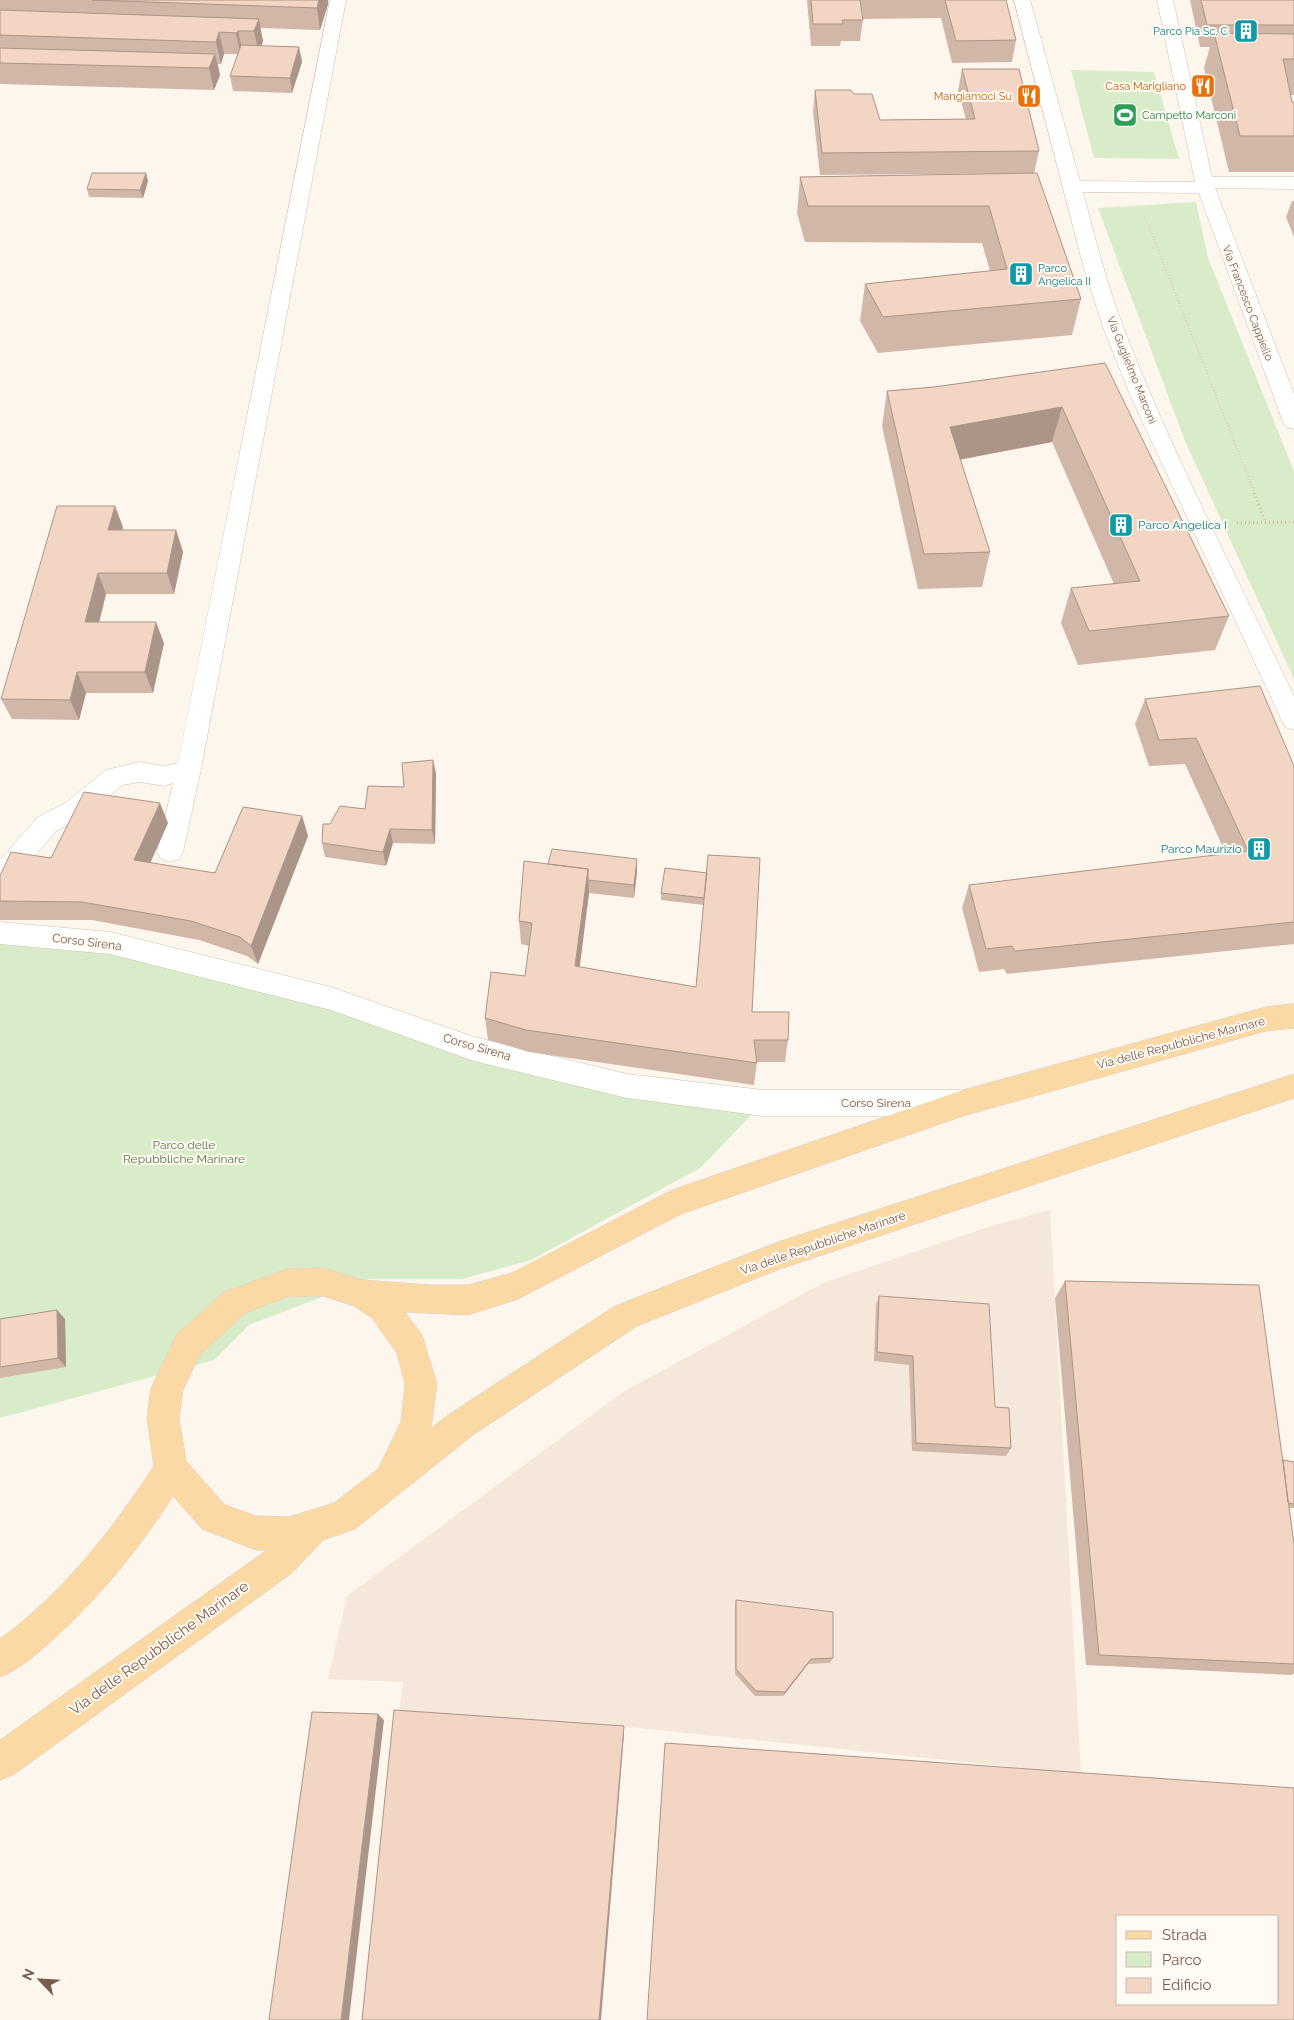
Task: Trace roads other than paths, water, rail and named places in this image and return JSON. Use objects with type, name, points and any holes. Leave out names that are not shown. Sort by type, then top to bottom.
[{"type":"main road","name":"Via delle Repubbliche Marinare","points":[[362,1294],[430,1300],[468,1300],[518,1286],[672,1204],[963,1103],[1266,1019],[1294,1016]]},
{"type":"main road","name":"Via delle Repubbliche Marinare","points":[[171,1469],[214,1517],[256,1533],[289,1534],[343,1517],[462,1424],[626,1316],[778,1256],[1294,1086]]},
{"type":"main road","points":[[0,1660],[20,1646],[94,1575],[130,1530],[171,1469],[162,1418],[167,1388],[188,1345],[235,1302],[287,1283],[324,1282],[362,1294],[383,1308],[411,1346],[421,1384],[417,1424],[390,1479]]},
{"type":"main road","name":"Via delle Repubbliche Marinare","points":[[0,1762],[280,1561],[312,1527]]},
{"type":"street","points":[[170,852],[189,769],[338,0]]},
{"type":"street","name":"Via Guglielmo Marconi","points":[[1022,0],[1093,265],[1110,318],[1141,397],[1294,720]]},
{"type":"street","name":"Via Francesco Cappiello","points":[[1165,0],[1203,181],[1294,422]]},
{"type":"street","points":[[1071,179],[1294,183]]},
{"type":"street","points":[[0,885],[14,862],[47,824],[76,809],[115,777],[140,772],[164,776],[189,769]]},
{"type":"street","name":"Corso Sirena","points":[[0,933],[110,943],[331,999],[474,1049],[627,1086],[762,1103],[963,1103]]},
{"type":"place","name":"Parco Pia Sc. C","points":[[1246,31]]},
{"type":"place","name":"Casa Marigliano","points":[[1203,86]]},
{"type":"place","name":"Mangiamoci Su","points":[[1029,96]]},
{"type":"place","name":"Campetto Marconi","points":[[1125,115]]},
{"type":"place","name":"Parco Angelica II","points":[[1021,274]]},
{"type":"place","name":"Parco Angelica I","points":[[1121,525]]},
{"type":"place","name":"Parco Maurizio","points":[[1259,849]]},
{"type":"park label","name":"Parco delle Repubbliche Marinare","points":[[184,1152]]}]
